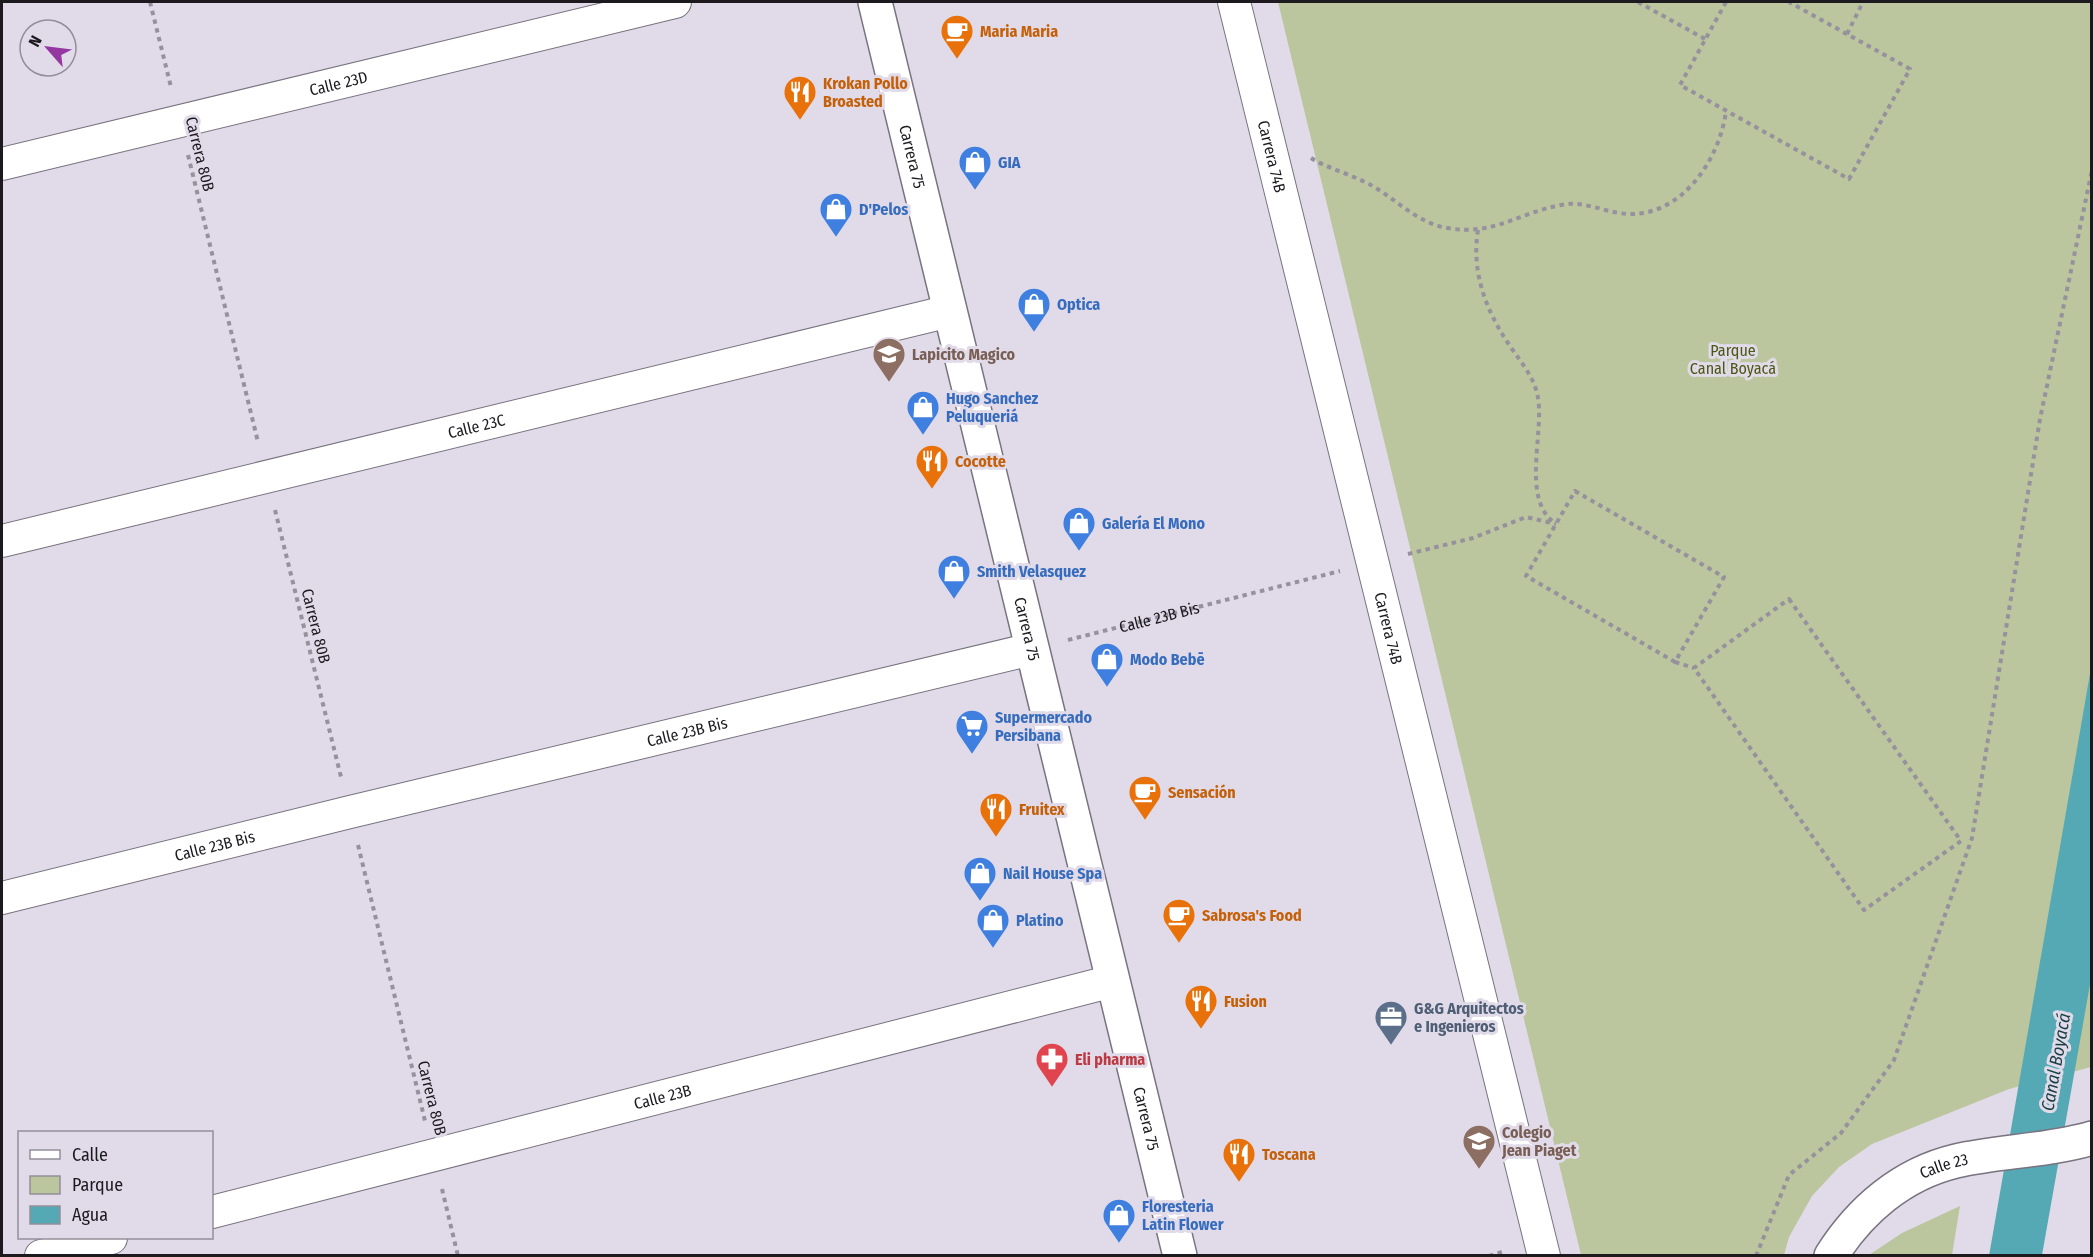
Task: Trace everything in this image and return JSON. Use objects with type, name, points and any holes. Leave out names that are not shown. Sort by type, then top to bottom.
[{"type":"street","name":"Calle 23D","points":[[2,164],[675,2]]},
{"type":"street","name":"Carrera 75","points":[[874,2],[1180,1256]]},
{"type":"street","name":"Carrera 74B","points":[[1233,2],[1544,1256]]},
{"type":"street","name":"Calle 23C","points":[[2,541],[950,311]]},
{"type":"street","name":"Calle 23B Bis","points":[[2,898],[350,812],[1032,649]]},
{"type":"street","name":"Calle 23B","points":[[213,1212],[1113,981]]},
{"type":"street","name":"Calle 23","points":[[1831,1256],[1845,1234],[1867,1208],[1900,1184],[1954,1162],[2088,1139]]},
{"type":"street","points":[[41,1256],[107,1239]]},
{"type":"path","name":"Carrera 80B","points":[[150,2],[458,1256]]},
{"type":"path","points":[[1638,2],[1705,39]]},
{"type":"path","points":[[1726,2],[1680,85],[1849,179],[1910,69],[1789,2]]},
{"type":"path","points":[[1848,34],[1863,2]]},
{"type":"path","points":[[1308,156],[1331,170],[1367,183],[1414,215],[1446,228],[1478,230],[1498,227],[1535,209],[1568,203],[1628,214],[1650,211],[1676,198],[1693,184],[1717,149],[1726,111]]},
{"type":"path","points":[[1756,1256],[1789,1175],[1841,1134],[1894,1060],[1972,838],[2040,419],[2091,170]]},
{"type":"path","points":[[1478,230],[1474,249],[1479,284],[1503,336],[1531,375],[1538,395],[1539,501],[1548,518],[1556,524]]},
{"type":"path","points":[[1675,662],[1724,576],[1575,491],[1526,576],[1675,662],[1694,668],[1864,910],[1960,841],[1789,599],[1694,668]]},
{"type":"path","name":"Calle 23B Bis","points":[[1032,649],[1473,538],[1526,517],[1556,524]]},
{"type":"green space","name":"Parque Canal Boyacá","points":[[1278,2],[2091,2],[2091,1067],[2009,1089],[1872,1144],[1839,1167],[1812,1196],[1789,1237],[1784,1255],[1581,1255]]},
{"type":"green space","points":[[1960,1206],[1952,1255],[1869,1255],[1902,1233]]},
{"type":"water","name":"Canal Boyacá","points":[[2091,668],[2091,979],[2042,1255],[1989,1256]]},
{"type":"place","name":"Maria Maria","points":[[957,60]]},
{"type":"place","name":"Krokan Pollo Broasted","points":[[800,121]]},
{"type":"place","name":"GIA","points":[[975,191]]},
{"type":"place","name":"D'Pelos","points":[[836,238]]},
{"type":"place","name":"Optica","points":[[1034,333]]},
{"type":"place","name":"Lapicito Magico","points":[[889,383]]},
{"type":"place","name":"Hugo Sanchez Peluqueriá","points":[[923,436]]},
{"type":"place","name":"Cocotte","points":[[932,490]]},
{"type":"place","name":"Galería El Mono","points":[[1079,552]]},
{"type":"place","name":"Smith Velasquez","points":[[954,600]]},
{"type":"place","name":"Modo Bebē","points":[[1107,688]]},
{"type":"place","name":"Supermercado Persibana","points":[[972,755]]},
{"type":"place","name":"Sensación","points":[[1145,821]]},
{"type":"place","name":"Fruitex","points":[[996,838]]},
{"type":"place","name":"Nail House Spa","points":[[980,902]]},
{"type":"place","name":"Sabrosa's Food","points":[[1179,944]]},
{"type":"place","name":"Platino","points":[[993,949]]},
{"type":"place","name":"Fusion","points":[[1201,1030]]},
{"type":"place","name":"G&G Arquitectos e Ingenieros","points":[[1391,1046]]},
{"type":"place","name":"Eli pharma","points":[[1052,1088]]},
{"type":"place","name":"Colegio Jean Piaget","points":[[1479,1170]]},
{"type":"place","name":"Toscana","points":[[1239,1183]]},
{"type":"place","name":"Floresteria Latin Flower","points":[[1119,1244]]}]
